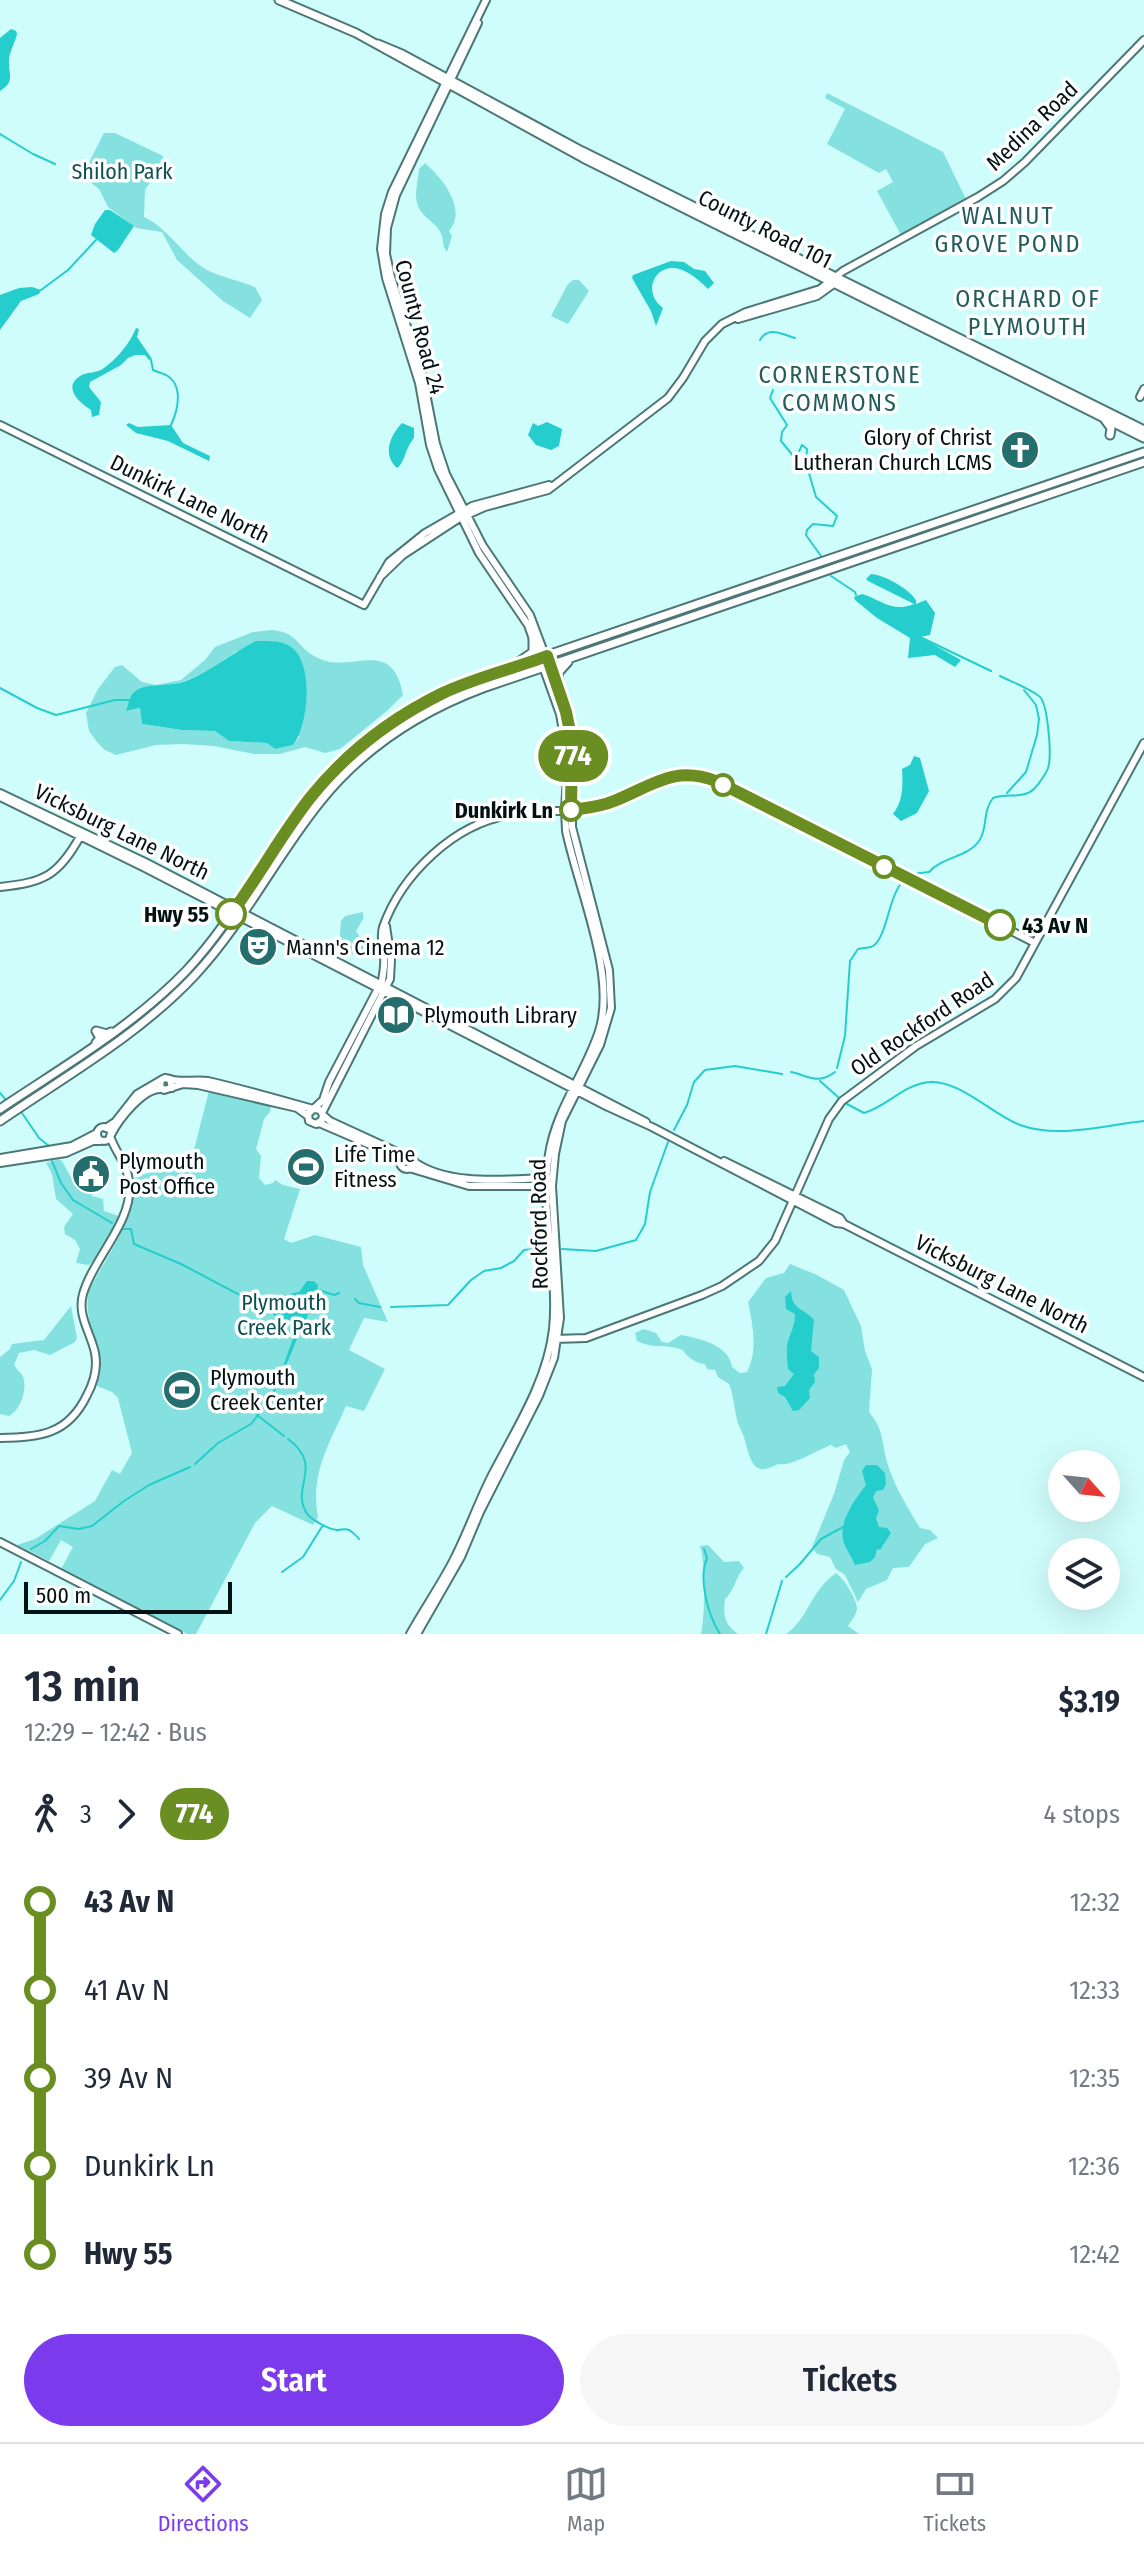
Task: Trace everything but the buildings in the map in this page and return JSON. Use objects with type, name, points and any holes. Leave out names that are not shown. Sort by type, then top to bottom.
[{"type":"main road","name":"County Road 101","points":[[279,0],[385,45],[583,158],[1144,430]]},
{"type":"main road","name":"County Road 101","points":[[834,281],[1144,438]]},
{"type":"main road","points":[[1103,418],[1111,428],[1110,435]]},
{"type":"main road","points":[[1133,455],[1142,445],[1134,434]]},
{"type":"main road","points":[[0,1109],[92,1048],[100,1038],[96,1031],[108,1034],[141,1012],[186,971],[233,911],[305,805],[350,755],[415,708],[489,675],[1144,452]]},
{"type":"main road","points":[[0,1121],[112,1046],[152,1015],[201,968],[242,916],[320,802],[369,751],[411,722],[448,702],[547,666],[1144,462]]},
{"type":"main road","points":[[489,675],[529,656],[534,646],[533,637]]},
{"type":"main road","points":[[561,699],[557,676],[560,668],[591,651]]},
{"type":"street","name":"County Road 24","points":[[487,0],[392,192],[385,214],[381,249],[386,278],[419,383],[435,460],[463,514],[530,615],[544,657]]},
{"type":"street","name":"Medina Road","points":[[364,605],[380,577],[403,555],[463,514],[538,493],[668,398],[714,330],[734,317],[820,289],[1003,181],[1144,40]]},
{"type":"street","points":[[1140,397],[1144,389]]},
{"type":"street","name":"Dunkirk Lane North","points":[[0,425],[364,605]]},
{"type":"street","name":"County Road 24","points":[[463,514],[479,553],[514,601],[544,657]]},
{"type":"street","name":"Rockford Road","points":[[417,1634],[461,1557],[480,1512],[539,1396],[554,1358],[550,1182],[558,1136],[598,1035],[604,1010],[601,964],[569,844],[566,738],[544,657]]},
{"type":"street","name":"Rockford Road","points":[[547,666],[568,717],[573,750],[568,810]]},
{"type":"street","name":"Old Rockford Road","points":[[554,1338],[586,1338],[702,1295],[732,1280],[771,1249],[829,1119],[842,1101],[916,1046],[1003,993],[1016,978],[1144,743]]},
{"type":"street","points":[[319,1123],[382,988],[385,964],[382,934],[386,922],[422,863],[448,841],[496,818],[614,801],[668,777],[684,774],[700,776],[716,781],[1035,943]]},
{"type":"street","name":"Vicksburg Lane North","points":[[0,795],[82,834],[794,1198],[836,1223],[844,1224],[1144,1377]]},
{"type":"street","points":[[0,887],[33,883],[49,876],[62,865],[82,834]]},
{"type":"street","points":[[382,988],[329,1082],[323,1100],[312,1111],[311,1122],[391,1154],[403,1168],[469,1186],[550,1182]]},
{"type":"street","points":[[170,1079],[172,1088]]},
{"type":"street","points":[[0,1161],[72,1146],[115,1122],[137,1094],[161,1080],[192,1079],[213,1082],[323,1114],[330,1121],[411,1157],[422,1167],[458,1177],[550,1182]]},
{"type":"street","points":[[161,1080],[163,1089]]},
{"type":"street","points":[[0,1161],[66,1153],[106,1138],[148,1092],[183,1084],[312,1111]]},
{"type":"street","points":[[106,1128],[106,1138]]},
{"type":"street","points":[[0,1438],[35,1436],[59,1428],[79,1410],[92,1385],[96,1361],[83,1320],[82,1300],[128,1203],[129,1180],[120,1155],[106,1138],[97,1133]]},
{"type":"street","points":[[400,1163],[406,1156]]},
{"type":"street","points":[[409,1168],[413,1161]]},
{"type":"street","name":"Rockford Road","points":[[410,1634],[455,1557],[474,1511],[539,1382],[554,1338]]},
{"type":"street","points":[[554,1358],[563,1346],[586,1338]]},
{"type":"street","points":[[0,1542],[178,1634]]},
{"type":"green space","points":[[827,93],[943,152],[966,199],[901,235],[877,191],[893,182],[886,169],[879,173],[827,144],[845,109],[825,98]]},
{"type":"green space","name":"Shiloh Park","points":[[104,133],[115,133],[163,156],[163,163],[145,190],[144,217],[161,228],[207,270],[255,287],[262,300],[250,318],[223,301],[177,260],[162,232],[136,228],[108,207],[99,189],[82,176]]},
{"type":"green space","points":[[425,163],[445,185],[454,204],[456,213],[449,231],[452,236],[447,252],[440,231],[417,203],[419,169]]},
{"type":"green space","points":[[573,280],[579,280],[589,291],[568,324],[551,316]]},
{"type":"green space","points":[[272,630],[288,634],[311,654],[331,662],[380,661],[390,666],[398,677],[403,695],[340,749],[325,753],[305,747],[280,754],[254,754],[183,744],[156,745],[116,755],[105,750],[89,731],[86,713],[98,689],[115,667],[122,665],[142,682],[156,685],[181,680],[215,647],[253,632]],"holes":[[[237,651],[299,737],[293,745],[275,749],[267,743],[229,741],[215,731],[142,724],[140,708],[127,711],[151,686],[186,681]]]},
{"type":"green space","points":[[363,912],[363,919],[356,931],[365,951],[359,957],[339,948],[341,921],[345,916]]},
{"type":"green space","name":"Plymouth Creek Park","points":[[209,1091],[271,1106],[256,1149],[261,1156],[259,1178],[265,1185],[275,1180],[300,1189],[284,1239],[291,1243],[315,1235],[361,1247],[363,1265],[388,1322],[364,1318],[349,1350],[385,1369],[364,1411],[346,1406],[319,1473],[318,1517],[313,1525],[272,1506],[255,1523],[196,1634],[187,1634],[61,1569],[73,1547],[61,1540],[49,1561],[17,1545],[35,1539],[95,1501],[112,1470],[120,1474],[132,1453],[118,1398],[97,1386],[99,1359],[88,1315],[89,1290],[126,1221],[134,1192],[134,1178],[172,1164],[178,1155],[191,1161]]},
{"type":"green space","points":[[58,1159],[75,1185],[84,1189],[90,1186],[92,1196],[103,1199],[104,1211],[119,1216],[98,1255],[89,1265],[76,1263],[80,1249],[75,1240],[65,1234],[64,1227],[73,1214],[56,1199],[52,1174],[46,1163]]},
{"type":"green space","points":[[790,1264],[844,1290],[861,1326],[872,1369],[869,1412],[880,1431],[891,1473],[920,1528],[930,1530],[938,1538],[925,1544],[909,1567],[893,1568],[887,1580],[866,1589],[858,1602],[845,1575],[836,1569],[830,1557],[817,1554],[812,1547],[844,1460],[850,1452],[846,1444],[836,1448],[831,1445],[790,1463],[758,1468],[751,1461],[729,1384],[718,1377],[715,1370],[692,1360],[683,1350],[644,1344],[637,1341],[635,1333],[644,1329],[656,1333],[662,1342],[668,1343],[681,1335],[705,1341],[726,1353],[732,1367],[740,1373],[747,1372],[753,1347],[748,1302],[766,1278],[784,1273]]},
{"type":"green space","points":[[71,1306],[77,1338],[75,1342],[50,1355],[34,1350],[19,1353],[14,1365],[24,1380],[22,1398],[9,1416],[0,1414],[0,1357],[12,1344],[44,1340]]},
{"type":"green space","points":[[708,1545],[724,1562],[739,1561],[744,1568],[724,1605],[727,1623],[738,1634],[701,1634],[704,1589],[700,1546]]},
{"type":"green space","points":[[836,1573],[846,1584],[856,1604],[857,1610],[848,1626],[859,1634],[786,1634],[800,1620],[820,1588]]},
{"type":"shaded area","points":[[11,29],[17,34],[9,58],[10,81],[0,91],[0,38]]},
{"type":"shaded area","points":[[105,210],[110,210],[134,226],[114,253],[91,235]]},
{"type":"shaded area","points":[[671,261],[684,262],[694,269],[705,271],[714,283],[708,289],[689,273],[673,268],[659,273],[652,286],[656,301],[663,308],[656,326],[632,278]]},
{"type":"shaded area","points":[[32,287],[41,290],[39,294],[21,301],[0,330],[0,295]]},
{"type":"shaded area","points":[[136,328],[139,329],[137,337],[152,359],[135,355],[90,382],[89,387],[101,402],[99,415],[92,417],[91,410],[75,395],[73,385],[83,374],[98,371],[109,364],[127,345]]},
{"type":"shaded area","points":[[547,422],[562,429],[559,446],[551,450],[536,445],[528,435],[533,423],[538,426]]},
{"type":"shaded area","points":[[129,423],[138,427],[171,425],[183,443],[210,456],[209,461],[168,441],[136,433],[126,425]]},
{"type":"shaded area","points":[[402,423],[414,428],[414,438],[397,468],[392,463],[389,445]]},
{"type":"shaded area","points":[[871,574],[902,587],[913,596],[916,604],[926,600],[935,613],[930,635],[920,637],[961,660],[955,667],[935,655],[908,658],[910,638],[855,600],[854,597],[862,594],[893,606],[914,604],[868,581],[866,579]]},
{"type":"shaded area","points":[[256,641],[288,645],[297,652],[302,664],[306,678],[306,708],[293,745],[275,749],[267,743],[229,741],[215,731],[142,724],[140,708],[126,711],[137,690],[186,681]]},
{"type":"shaded area","points":[[914,756],[920,758],[929,791],[917,813],[901,821],[893,814],[902,793],[902,769],[910,765]]},
{"type":"shaded area","points":[[307,1281],[314,1281],[318,1285],[317,1290],[305,1327],[301,1329],[283,1373],[296,1330],[290,1320],[280,1323],[273,1314],[277,1308],[288,1307],[289,1294],[299,1292]]},
{"type":"shaded area","points":[[791,1291],[796,1306],[814,1320],[811,1351],[819,1357],[815,1382],[809,1390],[810,1398],[799,1410],[793,1411],[785,1397],[778,1393],[777,1387],[785,1386],[794,1374],[788,1369],[787,1355],[795,1314],[786,1309],[785,1297]]},
{"type":"shaded area","points":[[866,1465],[877,1465],[885,1473],[886,1484],[883,1490],[876,1491],[873,1498],[879,1510],[876,1518],[879,1527],[887,1528],[891,1533],[870,1562],[855,1565],[842,1533],[849,1511],[866,1485],[862,1471]]},
{"type":"waterway","points":[[0,134],[55,164]]},
{"type":"waterway","points":[[41,290],[68,270],[96,240]]},
{"type":"waterway","points":[[760,340],[771,332],[795,338]]},
{"type":"waterway","points":[[151,360],[153,370],[172,379],[177,391],[176,412],[171,425]]},
{"type":"waterway","points":[[773,390],[770,398],[787,425],[781,441],[796,458],[802,445],[807,449],[806,463],[816,497],[837,516],[833,526],[813,524],[807,530],[806,535],[821,556]]},
{"type":"waterway","points":[[831,576],[856,595]]},
{"type":"waterway","points":[[918,636],[991,671]]},
{"type":"waterway","points":[[912,874],[929,872],[974,846],[982,836],[987,809],[993,798],[1029,792],[1038,785],[1047,770],[1049,742],[1042,700],[1030,690],[1000,676]]},
{"type":"waterway","points":[[0,688],[56,715],[115,700],[130,700]]},
{"type":"waterway","points":[[1007,793],[1026,772],[1037,735],[1039,719],[1036,705],[1024,690]]},
{"type":"waterway","points":[[837,1068],[845,1036],[850,961],[858,949],[876,944],[900,885]]},
{"type":"waterway","points":[[674,1130],[694,1082],[705,1070],[735,1066],[782,1074]]},
{"type":"waterway","points":[[791,1072],[818,1079],[835,1072]]},
{"type":"waterway","points":[[820,1081],[838,1097]]},
{"type":"waterway","points":[[845,1103],[864,1113],[913,1086],[931,1082],[954,1087],[1010,1120],[1035,1129],[1082,1130],[1144,1121]]},
{"type":"waterway","points":[[0,1093],[5,1099]]},
{"type":"waterway","points":[[22,1113],[39,1138],[49,1146]]},
{"type":"waterway","points":[[562,1249],[596,1251],[636,1240],[645,1224],[650,1192],[668,1142]]},
{"type":"waterway","points":[[52,1161],[61,1183],[73,1200],[112,1223]]},
{"type":"waterway","points":[[123,1229],[131,1229],[134,1244],[181,1264],[272,1312]]},
{"type":"waterway","points":[[391,1307],[448,1305],[484,1271],[501,1268],[514,1261],[524,1250],[544,1248]]},
{"type":"waterway","points":[[319,1290],[334,1295],[339,1293]]},
{"type":"waterway","points":[[355,1299],[359,1303],[380,1307]]},
{"type":"waterway","points":[[195,1464],[218,1443],[251,1424],[270,1400],[283,1371]]},
{"type":"waterway","points":[[257,1415],[284,1436]]},
{"type":"waterway","points":[[288,1439],[304,1459],[306,1468],[302,1496],[308,1515],[330,1528],[349,1530],[359,1539]]},
{"type":"waterway","points":[[31,1549],[45,1541],[59,1526],[79,1529],[92,1526],[149,1485],[190,1467]]},
{"type":"waterway","points":[[282,1572],[303,1557],[323,1525]]},
{"type":"waterway","points":[[786,1577],[821,1539],[845,1526]]},
{"type":"waterway","points":[[704,1549],[707,1558],[704,1567],[706,1597],[720,1634]]},
{"type":"waterway","points":[[0,1600],[14,1581],[21,1562]]},
{"type":"waterway","points":[[766,1634],[782,1581]]},
{"type":"bus line","name":"774","points":[[231,914],[311,797],[336,768],[367,741],[400,717],[448,691],[547,656],[566,712],[572,741],[571,810],[614,801],[668,777],[684,774],[700,776],[716,781],[1000,925]]},
{"type":"place","name":"Glory of Christ Lutheran Church LCMS","points":[[1020,450]]},
{"type":"place","name":"Dunkirk Ln","points":[[571,810]]},
{"type":"place","name":"Hwy 55","points":[[231,914]]},
{"type":"place","name":"43 Av N","points":[[1000,925]]},
{"type":"place","name":"Mann's Cinema 12","points":[[258,947]]},
{"type":"place","name":"Plymouth Library","points":[[396,1015]]},
{"type":"place","name":"Life Time Fitness","points":[[306,1167]]},
{"type":"place","name":"Plymouth Post Office","points":[[91,1174]]},
{"type":"place","name":"Plymouth Creek Center","points":[[182,1390]]},
{"type":"district","name":"WALNUT GROVE POND","points":[[1008,230]]},
{"type":"district","name":"ORCHARD OF PLYMOUTH","points":[[1028,313]]},
{"type":"district","name":"CORNERSTONE COMMONS","points":[[840,389]]}]
